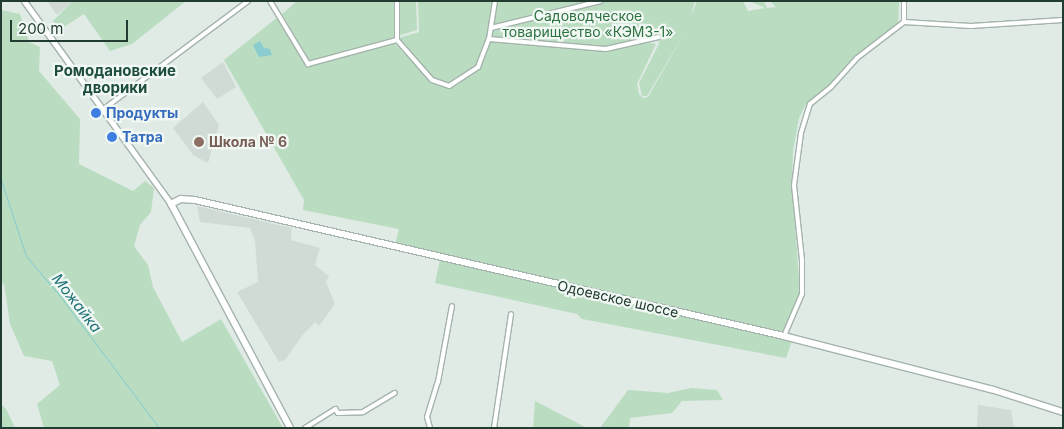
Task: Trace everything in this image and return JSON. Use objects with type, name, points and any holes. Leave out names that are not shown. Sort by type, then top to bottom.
[{"type":"main road","name":"Одоевское шоссе","points":[[171,204],[181,199],[194,200],[784,336],[991,389],[1063,412]]},
{"type":"main road","points":[[171,204],[290,428]]},
{"type":"street","points":[[24,1],[104,108],[171,204]]},
{"type":"street","points":[[104,108],[248,1]]},
{"type":"street","points":[[270,1],[308,64],[397,40]]},
{"type":"street","points":[[397,1],[397,40],[432,80],[449,86],[478,67],[489,39],[494,1]]},
{"type":"street","points":[[491,28],[601,1]]},
{"type":"street","points":[[904,1],[904,22]]},
{"type":"street","points":[[784,336],[802,294],[802,260],[794,185],[800,133],[810,104],[832,87],[857,58],[904,22],[971,26],[1063,20]]},
{"type":"street","points":[[489,39],[599,49],[659,37]]},
{"type":"street","points":[[430,428],[427,417],[438,382],[452,306]]},
{"type":"street","points":[[494,428],[511,314]]},
{"type":"street","points":[[305,428],[335,409],[338,413],[363,412],[395,393]]},
{"type":"shaded area","points":[[47,1],[73,1],[57,15]]},
{"type":"shaded area","points":[[223,62],[236,87],[217,99],[201,78]]},
{"type":"shaded area","name":"Школа № 6","points":[[203,102],[219,125],[208,163],[193,155],[173,128]]},
{"type":"shaded area","points":[[197,206],[292,228],[291,240],[320,248],[315,265],[329,276],[326,282],[335,304],[319,326],[315,322],[302,336],[285,360],[279,362],[237,292],[258,282],[255,241],[250,228],[200,222]]},
{"type":"shaded area","points":[[978,405],[1011,410],[1014,428],[977,428]]},
{"type":"green space","name":"Ромодановские дворики","points":[[73,1],[186,1],[132,44],[110,51],[84,14],[59,30],[53,21]]},
{"type":"green space","points":[[297,1],[416,1],[417,30],[311,63],[282,14]]},
{"type":"green space","points":[[418,1],[493,1],[490,30],[475,68],[449,86],[435,81],[399,38],[419,32]]},
{"type":"green space","name":"Садоводческое товарищество «КЭМЗ-1»","points":[[495,1],[695,1],[691,16],[697,1],[743,1],[748,11],[765,8],[749,1],[764,1],[767,8],[776,7],[770,1],[899,1],[898,29],[855,63],[812,107],[806,104],[799,118],[793,151],[792,186],[800,292],[798,307],[780,338],[792,341],[786,358],[582,319],[577,314],[435,283],[441,255],[395,244],[399,229],[303,210],[304,200],[224,60],[279,16],[308,67],[394,43],[437,85],[447,88],[457,85],[481,67],[489,41],[610,52],[610,49],[641,41],[656,44],[637,84],[639,94],[643,98],[648,97],[685,32],[647,96],[642,96],[639,83],[659,44],[660,35],[605,48],[490,38]]},
{"type":"green space","points":[[1,10],[20,14],[29,42],[40,47],[39,71],[80,119],[79,164],[133,191],[145,181],[154,188],[151,212],[140,225],[134,246],[148,265],[153,287],[182,342],[221,319],[283,428],[44,428],[37,404],[60,385],[52,361],[24,356],[10,324],[4,284],[1,282]]},
{"type":"green space","points":[[691,388],[717,390],[723,400],[682,401],[672,413],[630,418],[629,428],[600,428],[628,390],[668,393]]},
{"type":"green space","points":[[535,401],[587,428],[533,428]]},
{"type":"green space","points":[[1,404],[6,409],[15,428],[1,428]]},
{"type":"water","points":[[260,41],[264,48],[270,49],[272,55],[259,57],[253,45]]},
{"type":"waterway","name":"Можайка","points":[[1,180],[26,256],[60,296],[159,428]]},
{"type":"place","name":"Продукты","points":[[96,113]]},
{"type":"place","name":"Татра","points":[[112,137]]},
{"type":"place","name":"Школа № 6","points":[[199,142]]},
{"type":"district","name":"Ромодановские дворики","points":[[115,78]]}]
